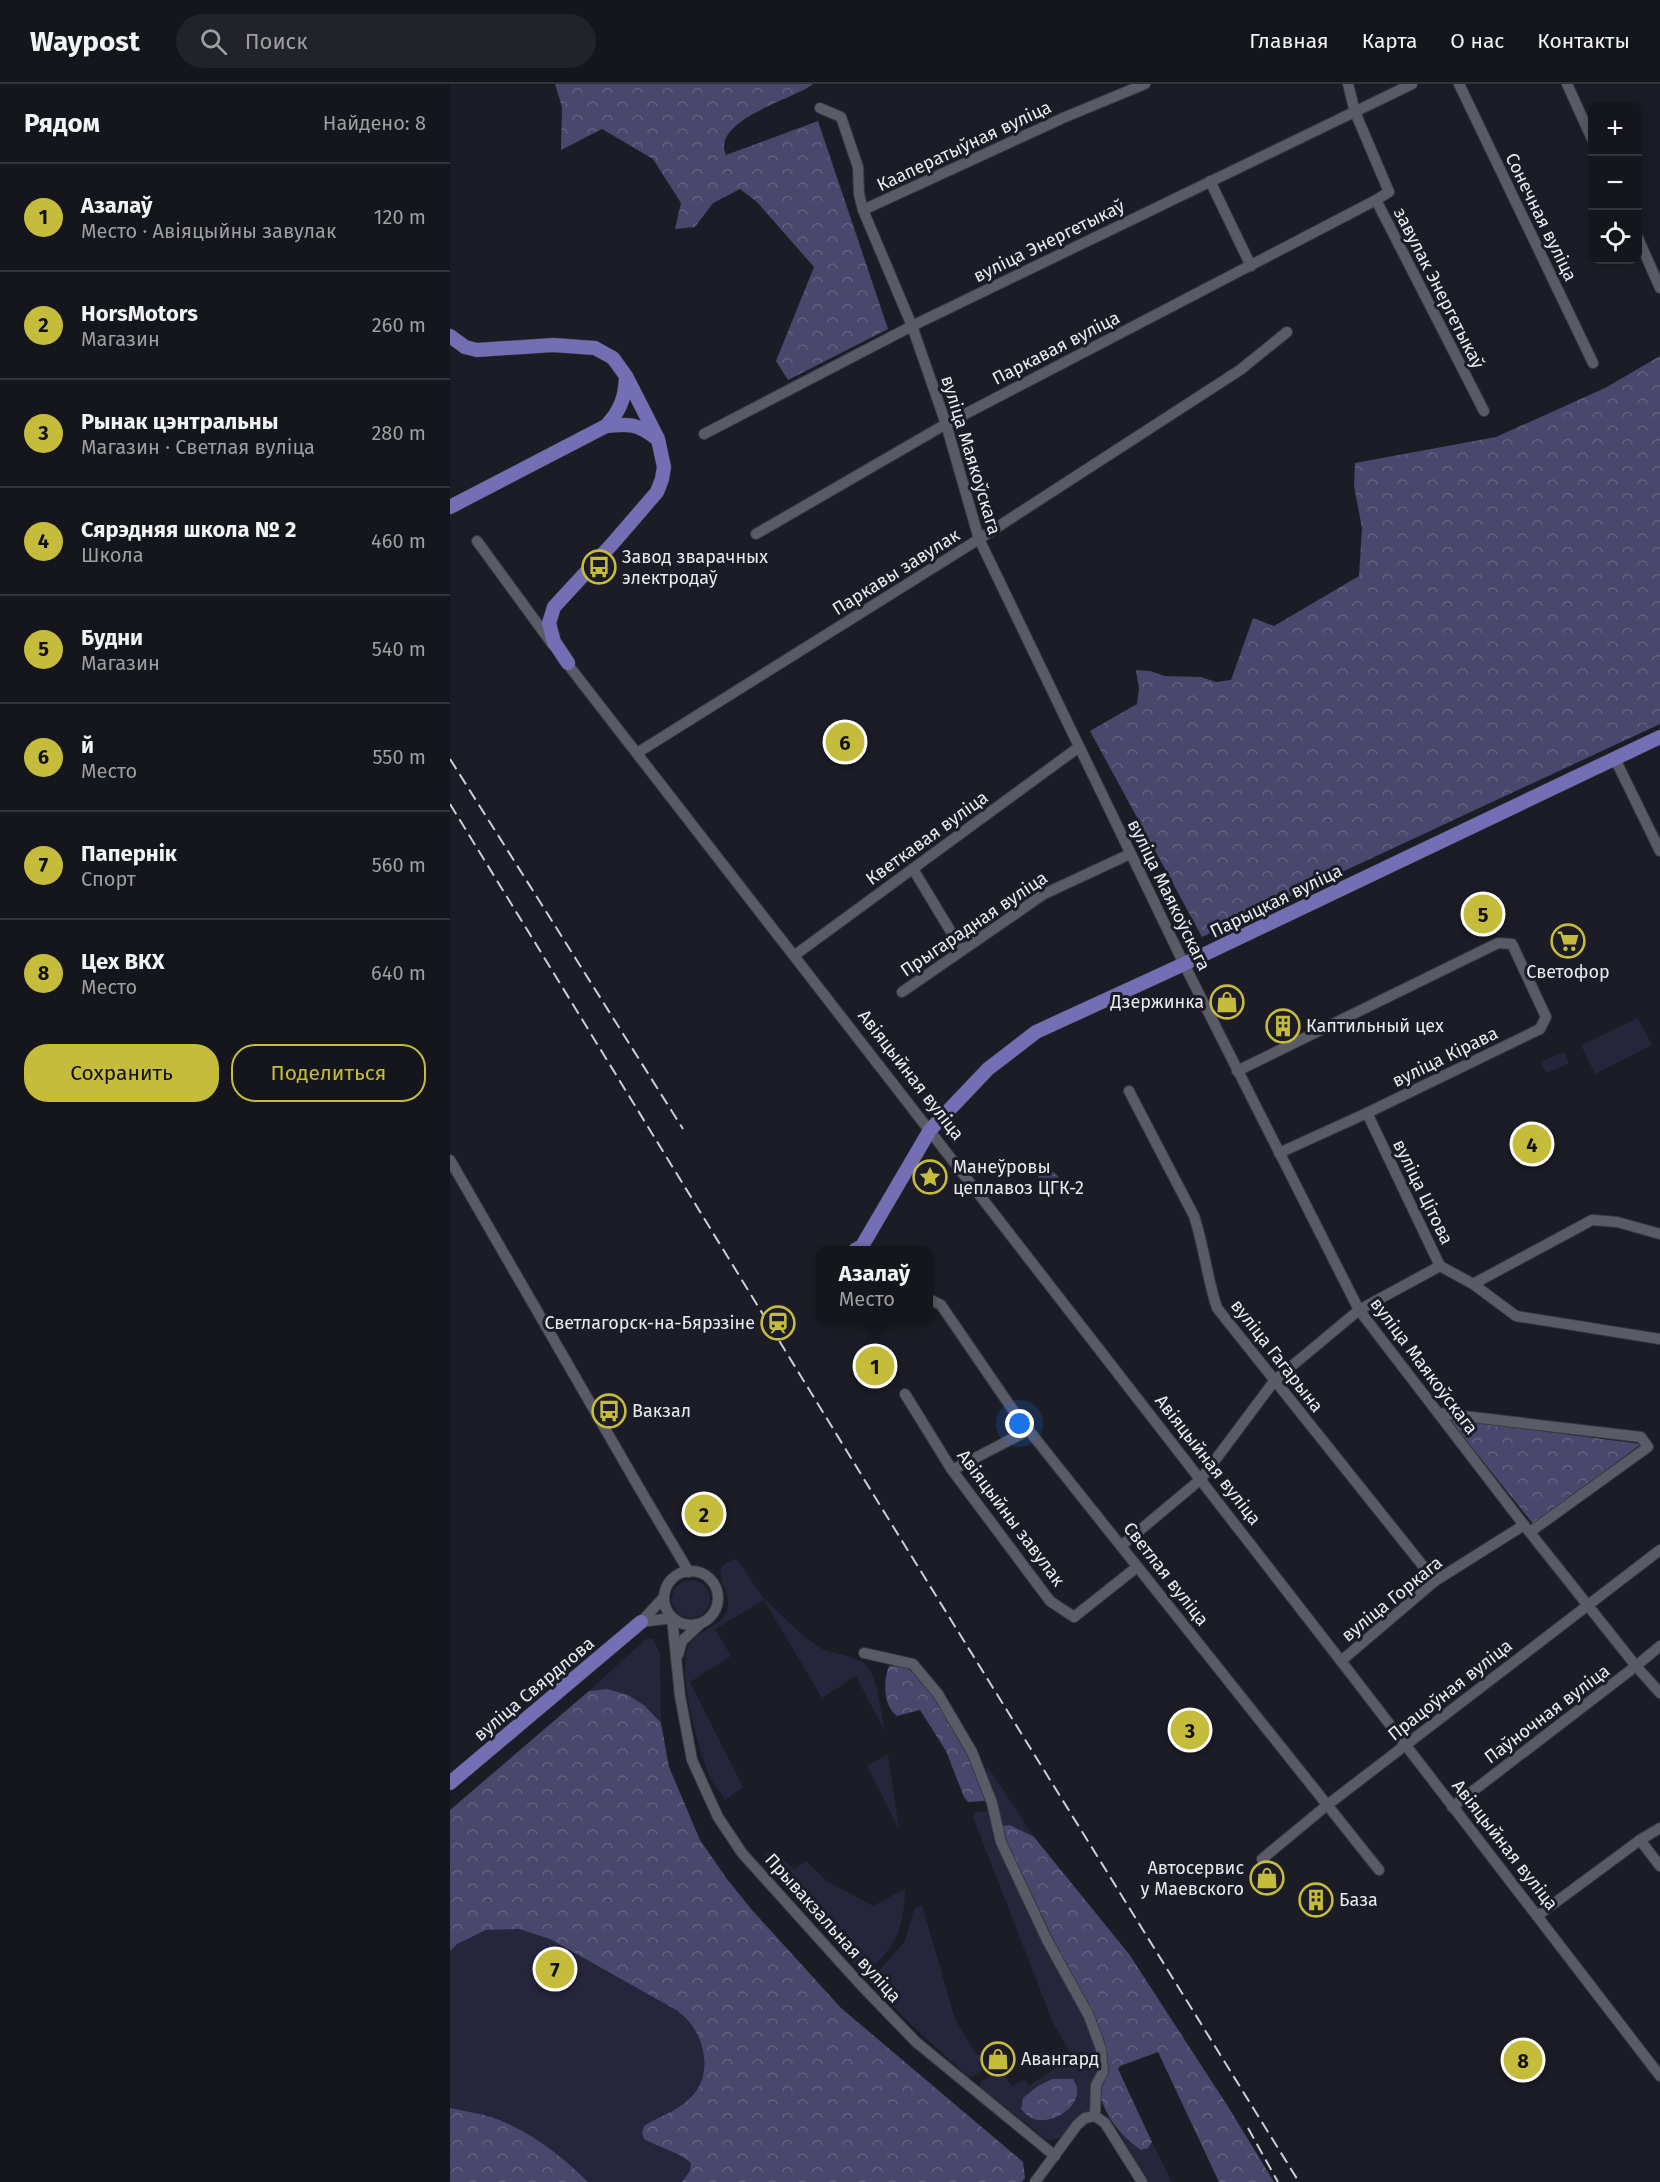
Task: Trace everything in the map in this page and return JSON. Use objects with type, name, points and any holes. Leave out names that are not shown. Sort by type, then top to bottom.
[{"type":"main road","name":"Авіяцыйная вуліца","points":[[450,336],[465,347],[477,350],[553,345],[596,348],[613,358],[626,376],[658,439],[664,467],[657,492],[554,607],[549,623],[554,642],[568,663]]},
{"type":"main road","points":[[450,507],[606,426],[617,415],[622,405],[626,376]]},
{"type":"main road","points":[[606,426],[634,425],[645,429],[658,439]]},
{"type":"main road","name":"Парыцкая вуліца","points":[[930,1130],[988,1069],[1036,1032],[1660,737]]},
{"type":"main road","points":[[862,1246],[930,1130]]},
{"type":"main road","name":"вуліца Свярдлова","points":[[450,1783],[641,1622]]},
{"type":"street","name":"Кааператыўная вуліца","points":[[863,210],[1063,118],[1145,84]]},
{"type":"street","name":"завулак Энергетыкаў","points":[[1348,84],[1355,112],[1389,192],[1376,200],[1484,411]]},
{"type":"street","name":"вуліца Энергетыкаў","points":[[704,434],[912,326],[1412,84]]},
{"type":"street","name":"Сонечная вуліца","points":[[1459,84],[1593,363]]},
{"type":"street","points":[[1567,84],[1588,128]]},
{"type":"street","name":"вуліца Маякоўскага","points":[[820,108],[841,117],[858,167],[863,210],[912,326],[946,424],[979,539],[1184,964],[1359,1310],[1527,1529],[1660,1693]]},
{"type":"street","points":[[1210,181],[1251,266]]},
{"type":"street","name":"Паркавая вуліца","points":[[756,534],[946,424],[1376,200]]},
{"type":"street","points":[[1642,247],[1660,288]]},
{"type":"street","name":"Паркавы завулак","points":[[637,753],[979,539],[1240,370],[1287,332]]},
{"type":"street","points":[[477,541],[568,663]]},
{"type":"street","name":"Авіяцыйная вуліца","points":[[568,663],[1201,1479],[1660,2076]]},
{"type":"street","name":"Кветкавая вуліца","points":[[795,955],[1079,747]]},
{"type":"street","points":[[1615,759],[1660,851]]},
{"type":"street","name":"Прыгарадная вуліца","points":[[902,992],[1044,894],[1130,854]]},
{"type":"street","points":[[913,869],[962,950]]},
{"type":"street","name":"вуліца Кірава","points":[[1237,1071],[1498,943],[1512,944],[1546,1017],[1540,1029],[1279,1153]]},
{"type":"street","name":"вуліца Гагарына","points":[[1129,1091],[1194,1216],[1217,1308],[1435,1581]]},
{"type":"street","name":"вуліца Цітова","points":[[1366,1113],[1440,1266],[1473,1284],[1516,1316],[1660,1340]]},
{"type":"street","points":[[450,1160],[689,1572]]},
{"type":"street","points":[[1473,1284],[1592,1220],[1617,1222],[1660,1234]]},
{"type":"street","points":[[1120,1546],[1201,1479],[1275,1380],[1359,1310],[1440,1266]]},
{"type":"street","name":"Светлая вуліца","points":[[933,1301],[941,1305],[1029,1430],[1137,1568],[1379,1870]]},
{"type":"street","name":"Авіяцыйны завулак","points":[[905,1394],[952,1470],[1050,1601],[1074,1617],[1137,1568]]},
{"type":"street","name":"вуліца Горкага","points":[[1341,1661],[1435,1581],[1527,1529],[1648,1447],[1641,1437],[1438,1413]]},
{"type":"street","points":[[952,1470],[1029,1430]]},
{"type":"street","name":"Працоўная вуліца","points":[[1262,1859],[1326,1806],[1660,1550]]},
{"type":"street","points":[[677,1665],[682,1641],[712,1615],[718,1600],[710,1580],[697,1572],[675,1577],[666,1589],[664,1597],[672,1618],[685,1625],[700,1624]]},
{"type":"street","name":"вуліца Свярдлова","points":[[641,1622],[664,1597]]},
{"type":"street","points":[[641,1622],[672,1618]]},
{"type":"street","name":"Прывакзальная вуліца","points":[[672,1618],[680,1696],[692,1760],[718,1817],[742,1853],[860,1984],[916,2042],[1054,2156]]},
{"type":"street","name":"Паўночная вуліца","points":[[1452,1807],[1660,1646]]},
{"type":"street","points":[[864,1653],[913,1664],[938,1694],[972,1752],[992,1803],[1001,1842],[1047,1940],[1089,2016],[1101,2049],[1103,2072],[1096,2085],[1095,2116]]},
{"type":"street","points":[[1536,1916],[1660,1828]]},
{"type":"street","points":[[1640,1840],[1660,1866]]},
{"type":"street","points":[[1035,2182],[1077,2125],[1085,2118],[1095,2116],[1105,2123],[1142,2182]]},
{"type":"shaded area","points":[[1638,1018],[1652,1045],[1595,1074],[1581,1045]]},
{"type":"shaded area","points":[[1564,1052],[1569,1063],[1547,1073],[1540,1062]]},
{"type":"shaded area","points":[[1046,1170],[1054,1172],[1061,1180],[1061,1187],[1056,1190],[1045,1188],[1036,1173]]},
{"type":"shaded area","points":[[734,1559],[738,1561],[764,1599],[807,1639],[824,1650],[864,1663],[871,1672],[877,1689],[885,1732],[856,1676],[822,1698],[764,1600],[715,1629],[731,1656],[690,1682],[743,1787],[725,1800],[712,1781],[695,1733],[685,1672],[690,1643],[698,1634],[720,1620],[727,1610],[728,1604],[721,1572],[722,1566]]},
{"type":"shaded area","points":[[691,1580],[704,1586],[710,1599],[704,1612],[691,1618],[678,1612],[672,1599],[678,1586]]},
{"type":"shaded area","points":[[646,1639],[653,1639],[660,1653],[661,1723],[645,1706],[607,1689],[589,1691]]},
{"type":"shaded area","points":[[888,1754],[899,1829],[867,1766]]},
{"type":"shaded area","points":[[988,1767],[1034,1837],[1010,1825],[1002,1826],[1000,1811],[986,1770]]},
{"type":"shaded area","points":[[988,1811],[1087,2021],[1096,2047],[1099,2067],[1091,2111],[1079,2118],[1066,2133],[1054,2139],[1047,2140],[979,2086],[982,2081],[1001,2070],[1012,2086],[1024,2079],[1029,2086],[1072,2056],[1053,2023],[973,1817],[975,1812]]},
{"type":"shaded area","points":[[764,1852],[781,1858],[794,1869],[806,1861],[827,1881],[873,1906],[905,1889],[902,1920],[891,1947],[870,1968],[860,1972]]},
{"type":"shaded area","points":[[473,1864],[773,2032],[689,2182],[484,2182],[450,2163],[450,1905]]},
{"type":"shaded area","points":[[922,1905],[955,2019],[976,2054],[987,2057],[978,2063],[982,2070],[972,2077],[968,2076],[920,2033],[874,1988],[873,1978],[905,1941],[914,1909]]},
{"type":"shaded area","points":[[1117,2129],[1128,2141],[1148,2148],[1152,2142],[1172,2182],[1148,2182]]},
{"type":"green space","points":[[555,84],[813,84],[742,121],[731,131],[724,142],[726,155],[818,121],[888,329],[788,380],[776,361],[814,267],[757,202],[740,189],[713,203],[695,227],[675,229],[681,203],[653,159],[602,129],[561,150],[562,107]]},
{"type":"green space","points":[[1660,356],[1660,724],[1202,937],[1090,731],[1137,704],[1139,689],[1136,670],[1150,671],[1165,676],[1201,677],[1216,682],[1231,680],[1253,618],[1274,626],[1359,576],[1362,528],[1354,486],[1355,463],[1496,437],[1605,388]]},
{"type":"green space","points":[[1449,1419],[1641,1444],[1534,1525]]},
{"type":"green space","points":[[901,1664],[930,1689],[953,1722],[987,1795],[985,1801],[968,1802],[964,1797],[946,1751],[920,1710],[897,1716],[892,1712],[885,1686],[887,1672],[889,1666]]},
{"type":"green space","points":[[607,1689],[628,1695],[645,1706],[661,1723],[669,1767],[700,1840],[752,1910],[841,2008],[1023,2162],[1025,2178],[1022,2182],[682,2182],[690,2171],[691,2163],[644,2139],[642,2133],[644,2126],[678,2108],[688,2100],[701,2083],[704,2074],[704,2053],[697,2033],[687,2019],[678,2011],[550,1939],[519,1929],[486,1930],[457,1944],[450,1951],[450,1810],[589,1691]]},
{"type":"green space","points":[[1010,1825],[1034,1837],[1129,1954],[1274,2182],[1219,2182],[1158,2052],[1120,2066],[1118,2069],[1152,2142],[1148,2148],[1141,2150],[1115,2125],[1099,2093],[1107,2075],[1102,2040],[1004,1838],[1002,1826]]},
{"type":"green space","points":[[1052,2079],[1073,2079],[1077,2086],[1074,2102],[1069,2109],[1054,2118],[1039,2120],[1029,2117],[1021,2109],[1023,2098],[1038,2086]]},
{"type":"green space","points":[[450,2108],[491,2117],[518,2129],[555,2153],[588,2182],[450,2182]]},
{"type":"railway","points":[[450,759],[683,1129]]},
{"type":"railway","points":[[450,804],[1299,2182]]},
{"type":"railway","points":[[1248,2128],[1278,2182]]},
{"type":"place","name":"Завод зварачных электродаў","points":[[599,567]]},
{"type":"place","name":"й","points":[[845,742]]},
{"type":"place","name":"Будни","points":[[1483,914]]},
{"type":"place","name":"Светофор","points":[[1568,941]]},
{"type":"place","name":"Дзержинка","points":[[1227,1002]]},
{"type":"place","name":"Каптильный цех","points":[[1283,1026]]},
{"type":"place","name":"Сярэдняя школа № 2","points":[[1532,1144]]},
{"type":"place","name":"Манеўровы цеплавоз ЦГК-2","points":[[930,1177]]},
{"type":"place","name":"Светлагорск-на-Бярэзіне","points":[[778,1323]]},
{"type":"place","name":"Азалаў","points":[[875,1366]]},
{"type":"place","name":"Вакзал","points":[[609,1411]]},
{"type":"place","name":"HorsMotors","points":[[704,1514]]},
{"type":"place","name":"Рынак цэнтральны","points":[[1190,1730]]},
{"type":"place","name":"Автосервис у Маевского","points":[[1267,1878]]},
{"type":"place","name":"База","points":[[1316,1900]]},
{"type":"place","name":"Папернік","points":[[555,1969]]},
{"type":"place","name":"Авангард","points":[[998,2059]]},
{"type":"place","name":"Цех ВКХ","points":[[1523,2060]]}]
